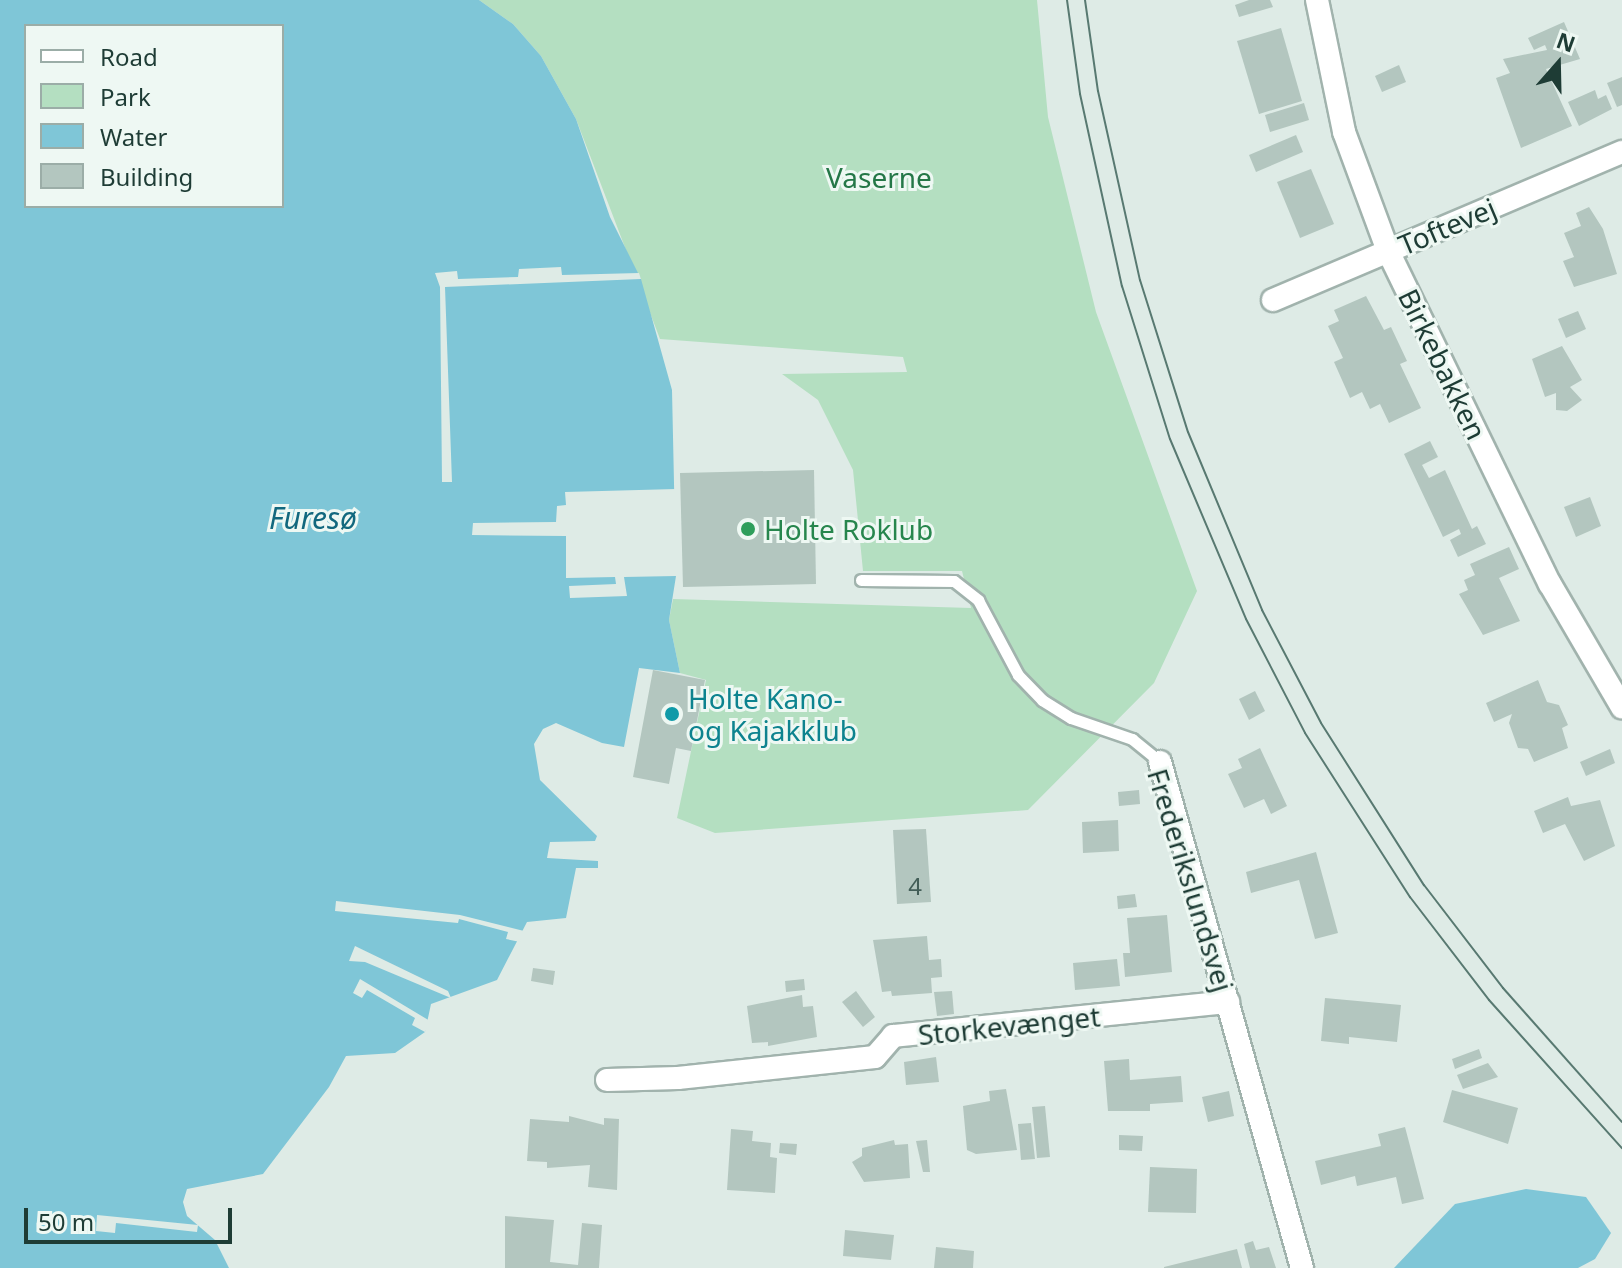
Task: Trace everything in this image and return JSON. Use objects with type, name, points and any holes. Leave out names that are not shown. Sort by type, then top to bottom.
[{"type":"street","name":"Birkebakken","points":[[1317,0],[1344,132],[1388,251],[1550,584],[1622,707]]},
{"type":"street","name":"Toftevej","points":[[1273,300],[1622,152]]},
{"type":"street","name":"Frederikslundsvej","points":[[1160,762],[1302,1268]]},
{"type":"street","name":"Storkevænget","points":[[607,1080],[678,1078],[875,1057],[893,1036],[1228,1002]]},
{"type":"lane","name":"Frederikslundsvej","points":[[861,580],[954,581],[978,600],[1018,675],[1042,700],[1071,718],[1132,739],[1160,762]]},
{"type":"green space","name":"Vaserne","points":[[479,0],[1037,0],[1048,117],[1096,312],[1197,591],[1154,683],[1028,810],[715,833],[677,818],[706,680],[680,673],[669,620],[673,599],[971,608],[962,571],[863,571],[853,470],[818,400],[782,374],[907,372],[903,357],[660,339],[576,119],[541,56],[513,24]]},
{"type":"water","name":"Furesø","points":[[0,0],[479,0],[513,24],[541,56],[576,119],[610,217],[641,279],[672,390],[676,576],[669,620],[680,673],[639,668],[624,747],[602,743],[556,723],[543,729],[534,744],[540,780],[597,836],[595,841],[550,842],[547,858],[598,861],[598,868],[576,868],[566,918],[527,922],[497,980],[431,1004],[425,1032],[395,1053],[346,1056],[329,1087],[263,1174],[187,1189],[183,1202],[187,1216],[215,1240],[229,1268],[0,1268]]},
{"type":"water","points":[[1526,1189],[1586,1197],[1611,1233],[1595,1259],[1578,1268],[1394,1268],[1455,1204]]},
{"type":"pier","points":[[561,267],[562,275],[639,273],[641,279],[445,287],[452,482],[442,482],[440,287],[435,273],[457,271],[458,279],[518,277],[519,269]]},
{"type":"pier","points":[[676,489],[676,576],[624,577],[627,596],[570,598],[569,586],[616,584],[615,577],[566,578],[566,536],[472,535],[473,523],[556,522],[557,506],[566,505],[565,492]]},
{"type":"pier","points":[[336,901],[460,915],[524,931],[520,942],[506,939],[508,932],[459,919],[458,923],[335,911]]},
{"type":"pier","points":[[355,946],[448,991],[451,998],[365,962],[349,961]]},
{"type":"pier","points":[[360,979],[430,1021],[425,1032],[412,1025],[415,1018],[367,990],[362,998],[353,993]]},
{"type":"pier","points":[[97,1215],[198,1225],[197,1232],[116,1223],[115,1233],[96,1231]]},
{"type":"building","points":[[1249,0],[1270,0],[1273,7],[1239,17],[1235,5]]},
{"type":"building","points":[[1564,22],[1580,59],[1546,69],[1572,126],[1521,148],[1496,78],[1510,73],[1503,59],[1547,50],[1545,45],[1534,50],[1528,38]]},
{"type":"building","points":[[1281,28],[1302,101],[1259,114],[1237,41]]},
{"type":"building","points":[[1399,65],[1406,82],[1382,92],[1375,76]]},
{"type":"building","points":[[1622,77],[1622,105],[1617,107],[1607,83]]},
{"type":"building","points":[[1595,90],[1598,99],[1606,95],[1612,109],[1579,126],[1568,102]]},
{"type":"building","points":[[1304,103],[1309,120],[1270,132],[1265,115]]},
{"type":"building","points":[[1296,135],[1303,152],[1256,172],[1249,155]]},
{"type":"building","points":[[1311,169],[1334,224],[1300,238],[1277,182]]},
{"type":"building","points":[[1589,207],[1603,229],[1617,274],[1574,287],[1563,261],[1574,257],[1564,233],[1581,226],[1576,213]]},
{"type":"building","points":[[1366,296],[1384,330],[1391,327],[1407,361],[1400,364],[1421,408],[1389,423],[1380,404],[1370,409],[1362,392],[1350,398],[1334,362],[1343,358],[1328,326],[1339,321],[1334,310]]},
{"type":"building","points":[[1578,311],[1586,329],[1566,338],[1558,319]]},
{"type":"building","points":[[1562,346],[1582,380],[1570,387],[1582,400],[1567,411],[1556,410],[1556,393],[1545,397],[1532,359]]},
{"type":"building","points":[[1430,441],[1438,457],[1422,465],[1429,478],[1445,470],[1472,529],[1477,526],[1486,544],[1458,557],[1450,540],[1461,534],[1459,529],[1443,537],[1404,454]]},
{"type":"building","name":"Holte Roklub","points":[[814,470],[816,584],[683,587],[680,473]]},
{"type":"building","points":[[1590,497],[1601,526],[1576,537],[1564,507]]},
{"type":"building","points":[[1509,547],[1519,569],[1499,578],[1520,621],[1483,635],[1459,594],[1468,590],[1464,580],[1475,575],[1470,564]]},
{"type":"building","name":"Holte Kano- og Kajakklub","points":[[653,670],[705,680],[691,751],[676,748],[669,784],[633,777]]},
{"type":"building","points":[[1538,680],[1547,702],[1559,705],[1568,725],[1562,728],[1568,748],[1534,762],[1528,749],[1518,748],[1509,723],[1512,714],[1494,722],[1486,703]]},
{"type":"building","points":[[1255,691],[1265,711],[1249,720],[1239,699]]},
{"type":"building","points":[[1260,748],[1287,806],[1271,814],[1264,799],[1244,808],[1228,774],[1242,768],[1238,759]]},
{"type":"building","points":[[1610,749],[1615,763],[1586,776],[1580,762]]},
{"type":"building","points":[[1139,790],[1140,804],[1119,806],[1118,792]]},
{"type":"building","points":[[1568,797],[1571,806],[1600,800],[1615,846],[1584,861],[1565,824],[1543,833],[1534,811]]},
{"type":"building","points":[[1118,820],[1119,851],[1083,853],[1082,822]]},
{"type":"building","points":[[926,829],[931,902],[897,904],[893,830]]},
{"type":"building","points":[[1316,852],[1338,933],[1315,939],[1299,880],[1251,893],[1246,872]]},
{"type":"building","points":[[1135,894],[1137,907],[1118,909],[1117,896]]},
{"type":"building","points":[[1167,915],[1172,972],[1125,977],[1123,953],[1130,953],[1127,918]]},
{"type":"building","points":[[927,936],[929,960],[941,959],[942,977],[931,978],[932,993],[892,996],[891,991],[882,992],[873,940]]},
{"type":"building","points":[[1117,959],[1120,986],[1075,990],[1073,963]]},
{"type":"building","points":[[533,968],[555,971],[553,985],[531,981]]},
{"type":"building","points":[[804,979],[805,990],[786,992],[785,981]]},
{"type":"building","points":[[856,991],[875,1017],[863,1027],[842,1002]]},
{"type":"building","points":[[952,991],[954,1014],[937,1016],[934,992]]},
{"type":"building","points":[[802,995],[803,1007],[813,1006],[817,1037],[768,1046],[768,1042],[752,1043],[747,1006]]},
{"type":"building","points":[[1325,998],[1401,1005],[1397,1042],[1349,1037],[1349,1044],[1321,1041]]},
{"type":"building","points":[[1479,1049],[1482,1058],[1455,1069],[1452,1059]]},
{"type":"building","points":[[936,1057],[939,1082],[906,1085],[904,1062]]},
{"type":"building","points":[[1129,1059],[1130,1080],[1181,1076],[1183,1102],[1150,1104],[1150,1111],[1108,1111],[1104,1061]]},
{"type":"building","points":[[1488,1063],[1498,1077],[1463,1089],[1457,1075]]},
{"type":"building","points":[[1006,1089],[1017,1150],[976,1154],[967,1150],[963,1106],[990,1101],[989,1091]]},
{"type":"building","points":[[1452,1090],[1518,1108],[1508,1144],[1443,1122]]},
{"type":"building","points":[[1229,1091],[1234,1116],[1208,1122],[1202,1097]]},
{"type":"building","points":[[1045,1106],[1050,1157],[1037,1158],[1032,1107]]},
{"type":"building","points":[[569,1116],[604,1125],[604,1118],[619,1119],[617,1190],[588,1187],[590,1165],[547,1168],[547,1162],[527,1161],[530,1119],[569,1122]]},
{"type":"building","points":[[1031,1123],[1035,1159],[1021,1160],[1018,1124]]},
{"type":"building","points":[[1405,1127],[1424,1199],[1402,1204],[1396,1177],[1357,1186],[1355,1176],[1321,1185],[1315,1161],[1381,1146],[1378,1134]]},
{"type":"building","points":[[731,1129],[753,1131],[752,1141],[771,1143],[770,1157],[777,1158],[775,1193],[727,1190]]},
{"type":"building","points":[[1119,1135],[1143,1136],[1142,1151],[1119,1150]]},
{"type":"building","points":[[894,1140],[895,1145],[908,1144],[910,1178],[864,1182],[852,1162],[862,1156],[862,1148]]},
{"type":"building","points":[[927,1140],[930,1172],[923,1172],[916,1141]]},
{"type":"building","points":[[780,1143],[797,1144],[796,1155],[779,1153]]},
{"type":"building","points":[[1150,1167],[1197,1169],[1196,1213],[1148,1212]]},
{"type":"building","points":[[505,1216],[554,1220],[550,1262],[578,1265],[582,1223],[602,1225],[599,1268],[505,1268]]},
{"type":"building","points":[[845,1230],[894,1235],[891,1260],[843,1256]]},
{"type":"building","points":[[1253,1241],[1256,1250],[1269,1247],[1276,1268],[1250,1268],[1244,1244]]},
{"type":"building","points":[[936,1247],[974,1251],[973,1268],[934,1268]]},
{"type":"building","points":[[1237,1249],[1242,1268],[1164,1268],[1164,1267]]},
{"type":"tram line","points":[[1067,0],[1080,94],[1122,286],[1170,439],[1246,619],[1305,733],[1410,897],[1489,1000],[1622,1148]]},
{"type":"tram line","points":[[1085,0],[1098,91],[1140,280],[1188,432],[1262,610],[1321,723],[1424,885],[1503,988],[1622,1122]]},
{"type":"place","name":"Holte Roklub","points":[[748,529]]},
{"type":"place","name":"Holte Kano- og Kajakklub","points":[[672,714]]}]
